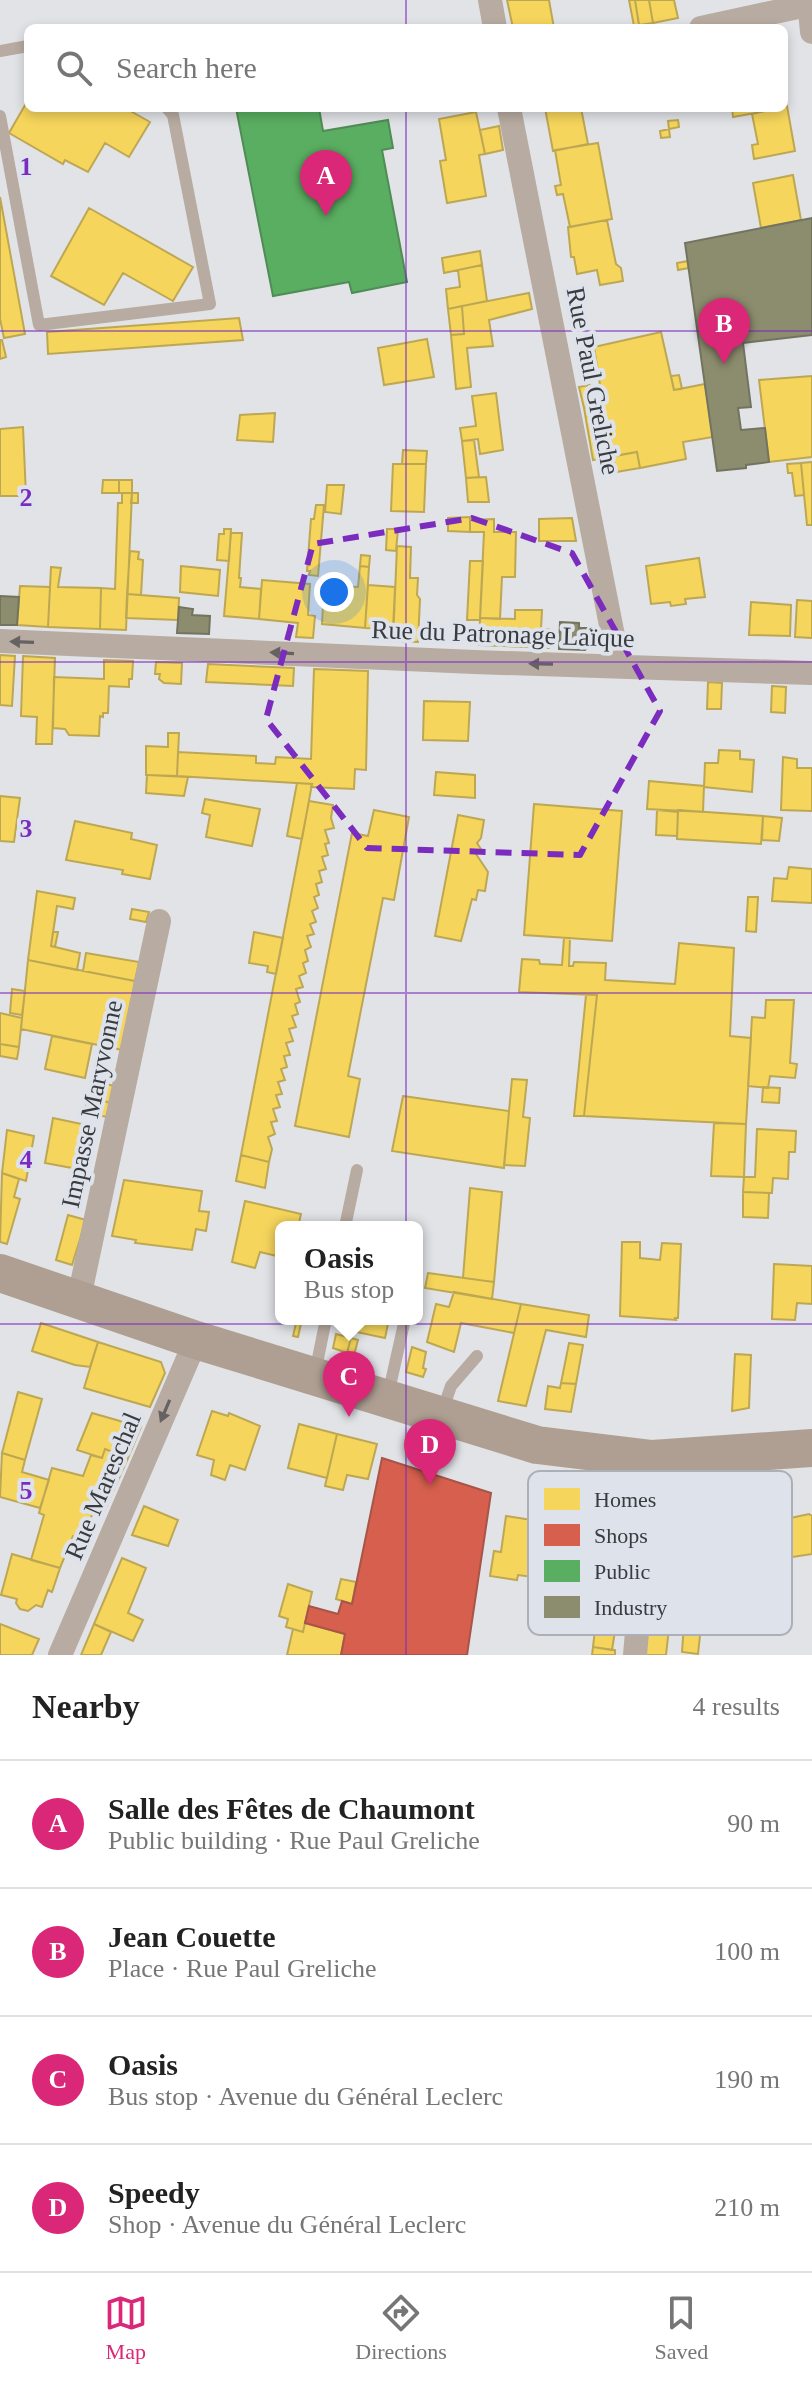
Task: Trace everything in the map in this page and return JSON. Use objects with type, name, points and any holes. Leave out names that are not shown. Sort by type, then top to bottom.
[{"type":"main road","points":[[0,1273],[196,1340],[537,1445],[652,1459],[812,1448]]},
{"type":"street","points":[[490,0],[494,24]]},
{"type":"street","points":[[718,24],[810,3],[812,32]]},
{"type":"street","name":"Rue Paul Greliche","points":[[510,112],[619,666]]},
{"type":"street","name":"Rue du Patronage Laïque","points":[[0,641],[812,673]]},
{"type":"street","name":"Impasse Maryvonne","points":[[79,1298],[159,921]]},
{"type":"street","name":"Rue Mareschal","points":[[60,1655],[196,1340]]},
{"type":"street","points":[[651,1471],[652,1459]]},
{"type":"street","points":[[635,1655],[637,1635]]},
{"type":"lane","points":[[0,51],[24,47]]},
{"type":"lane","points":[[0,116],[39,325],[210,304],[170,112]]},
{"type":"lane","points":[[346,1221],[357,1170]]},
{"type":"lane","points":[[314,1376],[325,1325]]},
{"type":"lane","points":[[387,1398],[404,1325]]},
{"type":"lane","points":[[441,1415],[451,1386],[477,1356]]},
{"type":"highlighted area","points":[[472,518],[572,553],[660,711],[580,855],[367,848],[266,719],[313,544]]},
{"type":"building: Homes","points":[[507,0],[549,0],[553,24],[512,24]]},
{"type":"building: Homes","points":[[629,0],[635,0],[639,24],[634,24]]},
{"type":"building: Homes","points":[[635,0],[649,0],[653,23],[639,24]]},
{"type":"building: Homes","points":[[649,0],[674,0],[678,18],[653,23]]},
{"type":"building: Homes","points":[[24,107],[24,112],[132,112],[150,122],[129,157],[105,143],[88,172],[65,160],[63,164],[9,133]]},
{"type":"building: Homes","points":[[476,112],[485,154],[479,155],[486,196],[447,203],[440,161],[446,160],[439,119]]},
{"type":"building: Homes","points":[[546,112],[582,112],[588,144],[553,151]]},
{"type":"building: Homes","points":[[732,112],[761,112],[733,117]]},
{"type":"building: Homes","points":[[788,112],[795,151],[754,159],[752,145],[758,144],[752,114]]},
{"type":"building: Homes","points":[[678,120],[679,127],[669,129],[668,121]]},
{"type":"building: Homes","points":[[499,126],[503,150],[485,154],[480,130]]},
{"type":"building: Homes","points":[[669,129],[670,137],[661,138],[660,131]]},
{"type":"building: Homes","points":[[598,143],[612,219],[570,227],[563,194],[557,195],[555,186],[561,185],[555,150]]},
{"type":"building: Homes","points":[[793,175],[801,220],[761,228],[753,183]]},
{"type":"building: Homes","points":[[0,197],[25,334],[4,338],[0,319]]},
{"type":"building: Homes","points":[[89,208],[193,267],[173,301],[123,273],[104,305],[51,276]]},
{"type":"building: Homes","points":[[607,220],[616,264],[621,268],[623,281],[600,285],[597,270],[577,274],[574,257],[571,257],[568,227]]},
{"type":"building: Homes","points":[[480,251],[482,265],[444,273],[442,258]]},
{"type":"building: Homes","points":[[688,261],[689,268],[678,270],[677,263]]},
{"type":"building: Homes","points":[[482,265],[487,301],[448,309],[446,289],[460,287],[458,270]]},
{"type":"building: Homes","points":[[529,293],[532,309],[489,320],[493,346],[467,348],[471,387],[456,389],[451,335],[464,334],[462,306]]},
{"type":"building: Homes","points":[[462,306],[464,334],[451,335],[448,309]]},
{"type":"building: Homes","points":[[239,318],[243,340],[48,354],[47,332]]},
{"type":"building: Homes","points":[[661,332],[674,390],[705,384],[713,437],[683,442],[686,459],[640,468],[637,452],[593,460],[584,408],[603,404],[594,347]]},
{"type":"building: Homes","points":[[427,339],[434,377],[384,385],[378,348]]},
{"type":"building: Homes","points":[[0,340],[6,357],[0,359]]},
{"type":"building: Homes","points":[[679,375],[682,389],[674,390],[671,376]]},
{"type":"building: Homes","points":[[812,376],[812,457],[769,462],[759,380]]},
{"type":"building: Homes","points":[[590,385],[594,406],[584,408],[579,387]]},
{"type":"building: Homes","points":[[496,393],[503,450],[480,454],[478,439],[462,441],[460,428],[476,426],[472,396]]},
{"type":"building: Homes","points":[[275,413],[273,442],[237,440],[240,415]]},
{"type":"building: Homes","points":[[23,427],[26,496],[0,496],[0,429]]},
{"type":"building: Homes","points":[[474,440],[479,477],[466,478],[462,441]]},
{"type":"building: Homes","points":[[403,450],[427,451],[426,464],[402,464]]},
{"type":"building: Homes","points":[[637,452],[640,468],[616,472],[613,456]]},
{"type":"building: Homes","points":[[812,462],[812,525],[807,525],[801,463]]},
{"type":"building: Homes","points":[[801,463],[804,495],[795,496],[792,473],[788,473],[787,464]]},
{"type":"building: Homes","points":[[393,464],[426,464],[424,512],[391,511]]},
{"type":"building: Homes","points":[[486,477],[489,502],[468,502],[466,478]]},
{"type":"building: Homes","points":[[103,480],[119,480],[119,493],[102,493]]},
{"type":"building: Homes","points":[[119,480],[132,480],[132,493],[119,493]]},
{"type":"building: Homes","points":[[327,485],[344,485],[341,514],[325,512]]},
{"type":"building: Homes","points":[[122,493],[132,493],[126,630],[100,629],[101,588],[115,589],[118,503],[122,503]]},
{"type":"building: Homes","points":[[132,493],[138,493],[138,503],[131,503]]},
{"type":"building: Homes","points":[[316,505],[324,505],[318,576],[309,575],[310,571],[307,571],[311,519],[314,519]]},
{"type":"building: Homes","points":[[470,517],[470,532],[448,531],[448,518]]},
{"type":"building: Homes","points":[[572,518],[576,541],[539,541],[539,519]]},
{"type":"building: Homes","points":[[494,519],[494,532],[516,532],[515,577],[502,577],[500,619],[480,618],[484,532],[470,532],[470,520]]},
{"type":"building: Homes","points":[[224,529],[231,529],[229,561],[217,560],[219,534],[224,534]]},
{"type":"building: Homes","points":[[387,529],[398,529],[396,551],[386,550]]},
{"type":"building: Homes","points":[[231,533],[242,533],[240,587],[261,589],[259,619],[224,616]]},
{"type":"building: Homes","points":[[397,546],[411,547],[410,578],[418,578],[418,642],[393,641]]},
{"type":"building: Homes","points":[[130,551],[139,552],[138,559],[143,560],[141,595],[127,594]]},
{"type":"building: Homes","points":[[361,555],[370,556],[369,567],[360,566]]},
{"type":"building: Homes","points":[[699,558],[705,597],[685,599],[686,604],[671,606],[670,602],[651,604],[646,566]]},
{"type":"building: Homes","points":[[470,561],[483,561],[480,620],[467,620]]},
{"type":"building: Homes","points":[[181,566],[220,570],[218,596],[180,592]]},
{"type":"building: Homes","points":[[360,566],[369,567],[365,628],[322,624],[324,585],[358,587]]},
{"type":"building: Homes","points":[[51,567],[61,568],[58,587],[101,588],[100,629],[48,627]]},
{"type":"building: Homes","points":[[262,580],[310,584],[308,615],[315,616],[313,638],[296,637],[298,623],[259,619]]},
{"type":"building: Homes","points":[[368,585],[395,587],[393,629],[365,628]]},
{"type":"building: Homes","points":[[20,586],[50,587],[48,627],[17,625]]},
{"type":"building: Homes","points":[[127,594],[179,598],[178,620],[126,618]]},
{"type":"building: Homes","points":[[797,600],[812,601],[812,638],[795,637]]},
{"type":"building: Homes","points":[[751,602],[791,605],[790,636],[749,635]]},
{"type":"building: Homes","points":[[515,610],[542,610],[541,629],[550,629],[549,648],[479,645],[480,618],[515,619]]},
{"type":"building: Homes","points":[[0,655],[15,656],[12,706],[0,705]]},
{"type":"building: Homes","points":[[23,656],[55,658],[52,744],[36,744],[37,717],[21,716]]},
{"type":"building: Homes","points":[[104,660],[133,661],[132,679],[129,679],[129,687],[109,686],[108,713],[100,716],[99,736],[69,735],[65,729],[53,728],[54,677],[104,679]]},
{"type":"building: Homes","points":[[156,662],[182,663],[181,684],[164,683],[159,679],[160,674],[155,674]]},
{"type":"building: Homes","points":[[208,664],[294,668],[293,686],[206,682]]},
{"type":"building: Homes","points":[[314,669],[368,671],[366,770],[355,769],[354,789],[177,776],[178,752],[256,756],[256,763],[275,764],[276,757],[311,759]]},
{"type":"building: Homes","points":[[708,682],[722,683],[721,709],[707,709]]},
{"type":"building: Homes","points":[[772,686],[786,687],[785,713],[771,712]]},
{"type":"building: Homes","points":[[424,701],[470,702],[468,741],[423,740]]},
{"type":"building: Homes","points":[[168,733],[179,733],[177,776],[146,775],[146,746],[168,747]]},
{"type":"building: Homes","points":[[719,750],[740,751],[740,759],[754,760],[752,792],[704,787],[705,763],[718,763]]},
{"type":"building: Homes","points":[[783,757],[797,759],[797,768],[812,768],[812,811],[781,810]]},
{"type":"building: Homes","points":[[436,772],[475,775],[475,798],[434,795]]},
{"type":"building: Homes","points":[[147,775],[188,777],[184,796],[146,793]]},
{"type":"building: Homes","points":[[649,781],[704,786],[703,812],[647,809]]},
{"type":"building: Homes","points":[[297,783],[312,784],[302,839],[287,836]]},
{"type":"building: Homes","points":[[0,796],[20,798],[14,842],[0,841]]},
{"type":"building: Homes","points":[[205,799],[260,809],[252,846],[206,837],[210,815],[202,813]]},
{"type":"building: Homes","points":[[309,801],[333,805],[331,818],[334,828],[325,830],[329,843],[325,844],[328,855],[322,857],[326,869],[319,871],[322,882],[316,884],[319,895],[314,897],[318,908],[312,911],[316,922],[310,924],[314,934],[307,936],[311,947],[305,950],[308,961],[303,963],[306,973],[299,976],[303,987],[296,989],[300,1002],[295,1004],[298,1014],[292,1016],[296,1027],[289,1029],[293,1041],[286,1043],[290,1055],[284,1056],[287,1067],[281,1069],[285,1080],[278,1082],[282,1094],[276,1095],[280,1107],[273,1109],[277,1121],[271,1122],[275,1134],[268,1137],[272,1149],[269,1162],[241,1155]]},
{"type":"building: Homes","points":[[534,804],[622,811],[612,941],[524,935]]},
{"type":"building: Homes","points":[[374,810],[409,817],[394,900],[383,898],[348,1076],[360,1079],[349,1137],[295,1126],[352,833],[368,836]]},
{"type":"building: Homes","points":[[657,810],[678,812],[677,836],[656,835]]},
{"type":"building: Homes","points":[[678,810],[763,816],[761,844],[677,839]]},
{"type":"building: Homes","points":[[458,815],[484,820],[477,843],[481,849],[476,854],[488,872],[485,891],[478,890],[476,900],[472,899],[461,941],[435,936]]},
{"type":"building: Homes","points":[[763,816],[782,818],[779,841],[762,840]]},
{"type":"building: Homes","points":[[75,821],[132,833],[131,839],[157,845],[150,879],[122,874],[123,870],[66,860]]},
{"type":"building: Homes","points":[[789,867],[812,869],[812,903],[772,901],[774,878],[787,879]]},
{"type":"building: Homes","points":[[37,891],[75,898],[73,909],[57,906],[51,946],[80,953],[77,970],[28,960]]},
{"type":"building: Homes","points":[[748,897],[758,897],[756,932],[746,931]]},
{"type":"building: Homes","points":[[132,909],[149,912],[146,922],[130,919]]},
{"type":"building: Homes","points":[[53,932],[58,932],[55,947],[51,946]]},
{"type":"building: Homes","points":[[254,932],[283,938],[276,974],[267,972],[268,966],[249,963]]},
{"type":"building: Homes","points":[[564,938],[570,938],[569,966],[573,966],[574,962],[606,963],[605,980],[675,984],[679,943],[734,948],[730,1036],[751,1038],[746,1124],[584,1116],[597,995],[519,992],[522,959],[562,965]]},
{"type":"building: Homes","points":[[86,953],[139,962],[135,981],[83,971]]},
{"type":"building: Homes","points":[[28,960],[135,981],[122,1050],[21,1029]]},
{"type":"building: Homes","points":[[12,989],[25,991],[22,1015],[10,1013]]},
{"type":"building: Homes","points":[[586,995],[597,995],[584,1116],[574,1116]]},
{"type":"building: Homes","points":[[766,1000],[794,1000],[790,1063],[797,1064],[795,1078],[770,1076],[768,1088],[748,1086],[752,1017],[765,1018]]},
{"type":"building: Homes","points":[[0,1013],[22,1018],[19,1047],[0,1044]]},
{"type":"building: Homes","points":[[52,1036],[92,1044],[85,1078],[45,1069]]},
{"type":"building: Homes","points":[[0,1044],[19,1047],[17,1059],[0,1056]]},
{"type":"building: Homes","points":[[512,1079],[527,1080],[523,1117],[530,1118],[525,1166],[504,1165]]},
{"type":"building: Homes","points":[[92,1081],[115,1086],[111,1103],[88,1097]]},
{"type":"building: Homes","points":[[763,1087],[780,1088],[779,1103],[762,1102]]},
{"type":"building: Homes","points":[[403,1096],[509,1111],[504,1168],[392,1151]]},
{"type":"building: Homes","points":[[88,1097],[111,1103],[108,1117],[84,1113]]},
{"type":"building: Homes","points":[[53,1118],[91,1126],[83,1170],[45,1163]]},
{"type":"building: Homes","points":[[714,1123],[746,1124],[744,1177],[711,1176]]},
{"type":"building: Homes","points":[[757,1129],[796,1131],[795,1152],[789,1152],[788,1179],[773,1178],[772,1193],[743,1192],[744,1177],[755,1177]]},
{"type":"building: Homes","points":[[7,1130],[34,1136],[26,1181],[2,1173]]},
{"type":"building: Homes","points":[[241,1155],[269,1162],[265,1188],[236,1181]]},
{"type":"building: Homes","points":[[2,1173],[19,1179],[14,1197],[20,1199],[7,1244],[0,1242]]},
{"type":"building: Homes","points":[[124,1180],[202,1191],[199,1211],[209,1212],[206,1231],[196,1229],[192,1250],[135,1243],[136,1240],[112,1236]]},
{"type":"building: Homes","points":[[470,1188],[502,1192],[494,1282],[463,1278]]},
{"type":"building: Homes","points":[[743,1192],[769,1193],[768,1218],[743,1217]]},
{"type":"building: Homes","points":[[245,1201],[301,1214],[299,1221],[275,1221],[275,1256],[260,1252],[255,1268],[232,1262]]},
{"type":"building: Homes","points":[[68,1215],[86,1220],[72,1265],[56,1260]]},
{"type":"building: Homes","points":[[622,1242],[640,1242],[640,1258],[660,1260],[662,1243],[681,1244],[676,1320],[620,1316]]},
{"type":"building: Homes","points":[[774,1264],[812,1266],[812,1304],[797,1303],[795,1320],[772,1319]]},
{"type":"building: Homes","points":[[428,1273],[494,1282],[492,1299],[425,1288]]},
{"type":"building: Homes","points":[[454,1292],[521,1304],[514,1333],[461,1323],[454,1352],[427,1342],[436,1304],[449,1307]]},
{"type":"building: Homes","points":[[521,1304],[589,1315],[586,1337],[546,1330],[526,1406],[498,1401]]},
{"type":"building: Homes","points":[[41,1323],[98,1342],[90,1367],[32,1351]]},
{"type":"building: Homes","points":[[296,1325],[301,1325],[298,1337],[293,1336]]},
{"type":"building: Homes","points":[[354,1325],[388,1325],[385,1338],[352,1331]]},
{"type":"building: Homes","points":[[336,1334],[351,1338],[347,1353],[333,1348]]},
{"type":"building: Homes","points":[[351,1338],[358,1340],[354,1355],[347,1353]]},
{"type":"building: Homes","points":[[98,1342],[161,1362],[165,1373],[150,1407],[84,1388]]},
{"type":"building: Homes","points":[[569,1343],[583,1345],[576,1384],[561,1383]]},
{"type":"building: Homes","points":[[412,1347],[426,1352],[423,1377],[406,1372]]},
{"type":"building: Homes","points":[[735,1354],[751,1355],[749,1408],[732,1411]]},
{"type":"building: Homes","points":[[561,1383],[576,1384],[571,1412],[545,1409],[548,1386],[560,1388]]},
{"type":"building: Homes","points":[[18,1392],[42,1399],[25,1460],[2,1453]]},
{"type":"building: Homes","points":[[212,1411],[228,1416],[229,1413],[260,1426],[245,1470],[230,1465],[225,1480],[211,1475],[214,1460],[197,1455]]},
{"type":"building: Homes","points":[[92,1413],[141,1427],[128,1458],[105,1449],[102,1458],[77,1450]]},
{"type":"building: Homes","points":[[299,1424],[337,1434],[327,1478],[288,1468]]},
{"type":"building: Homes","points":[[337,1434],[377,1444],[368,1479],[347,1475],[343,1490],[325,1486]]},
{"type":"building: Homes","points":[[105,1449],[128,1458],[103,1514],[93,1511],[84,1541],[73,1536],[60,1568],[31,1560],[44,1515],[39,1513],[52,1468],[83,1476],[91,1455],[102,1458]]},
{"type":"building: Homes","points":[[2,1453],[25,1460],[22,1472],[49,1480],[40,1508],[0,1497]]},
{"type":"building: Homes","points":[[144,1506],[178,1520],[168,1546],[132,1535]]},
{"type":"building: Homes","points":[[506,1516],[528,1519],[528,1576],[518,1575],[517,1580],[490,1576],[494,1551],[501,1552]]},
{"type":"building: Homes","points":[[812,1516],[812,1554],[792,1557],[792,1518]]},
{"type":"building: Homes","points":[[12,1554],[60,1568],[52,1592],[48,1590],[42,1607],[36,1605],[28,1611],[20,1609],[17,1599],[1,1595]]},
{"type":"building: Homes","points":[[122,1558],[146,1568],[128,1613],[143,1620],[133,1641],[94,1624]]},
{"type":"building: Homes","points":[[341,1579],[356,1582],[352,1604],[336,1599]]},
{"type":"building: Homes","points":[[288,1584],[312,1592],[303,1632],[286,1627],[288,1619],[279,1616]]},
{"type":"building: Homes","points":[[305,1623],[345,1634],[341,1655],[287,1655],[293,1629],[303,1632]]},
{"type":"building: Homes","points":[[0,1624],[39,1639],[32,1655],[0,1655]]},
{"type":"building: Homes","points":[[94,1624],[111,1632],[101,1655],[81,1655]]},
{"type":"building: Homes","points":[[594,1635],[614,1635],[612,1650],[593,1647]]},
{"type":"building: Homes","points":[[647,1635],[668,1635],[666,1655],[645,1655]]},
{"type":"building: Homes","points":[[683,1635],[700,1635],[698,1654],[682,1652]]},
{"type":"building: Homes","points":[[593,1647],[615,1650],[615,1655],[592,1655]]},
{"type":"building: Shops","points":[[382,1458],[491,1493],[467,1655],[341,1655],[345,1634],[305,1623],[309,1606],[338,1614],[342,1601],[352,1604]]},
{"type":"building: Public","points":[[237,112],[320,112],[323,131],[388,120],[393,148],[382,150],[407,282],[352,293],[349,282],[273,296]]},
{"type":"building: Industry","points":[[812,218],[812,335],[743,343],[751,407],[738,408],[741,430],[765,428],[769,462],[717,471],[685,243]]},
{"type":"building: Industry","points":[[0,596],[19,597],[17,625],[0,625]]},
{"type":"building: Industry","points":[[179,607],[193,609],[192,615],[210,616],[209,634],[177,633]]},
{"type":"building: Industry","points":[[560,622],[579,623],[579,628],[592,628],[595,640],[585,650],[559,649]]},
{"type":"place","name":"Salle des Fêtes de Chaumont","points":[[326,216]]},
{"type":"place","name":"Jean Couette","points":[[724,364]]},
{"type":"place","name":"Oasis","points":[[349,1417]]},
{"type":"place","name":"Speedy","points":[[430,1485]]}]
